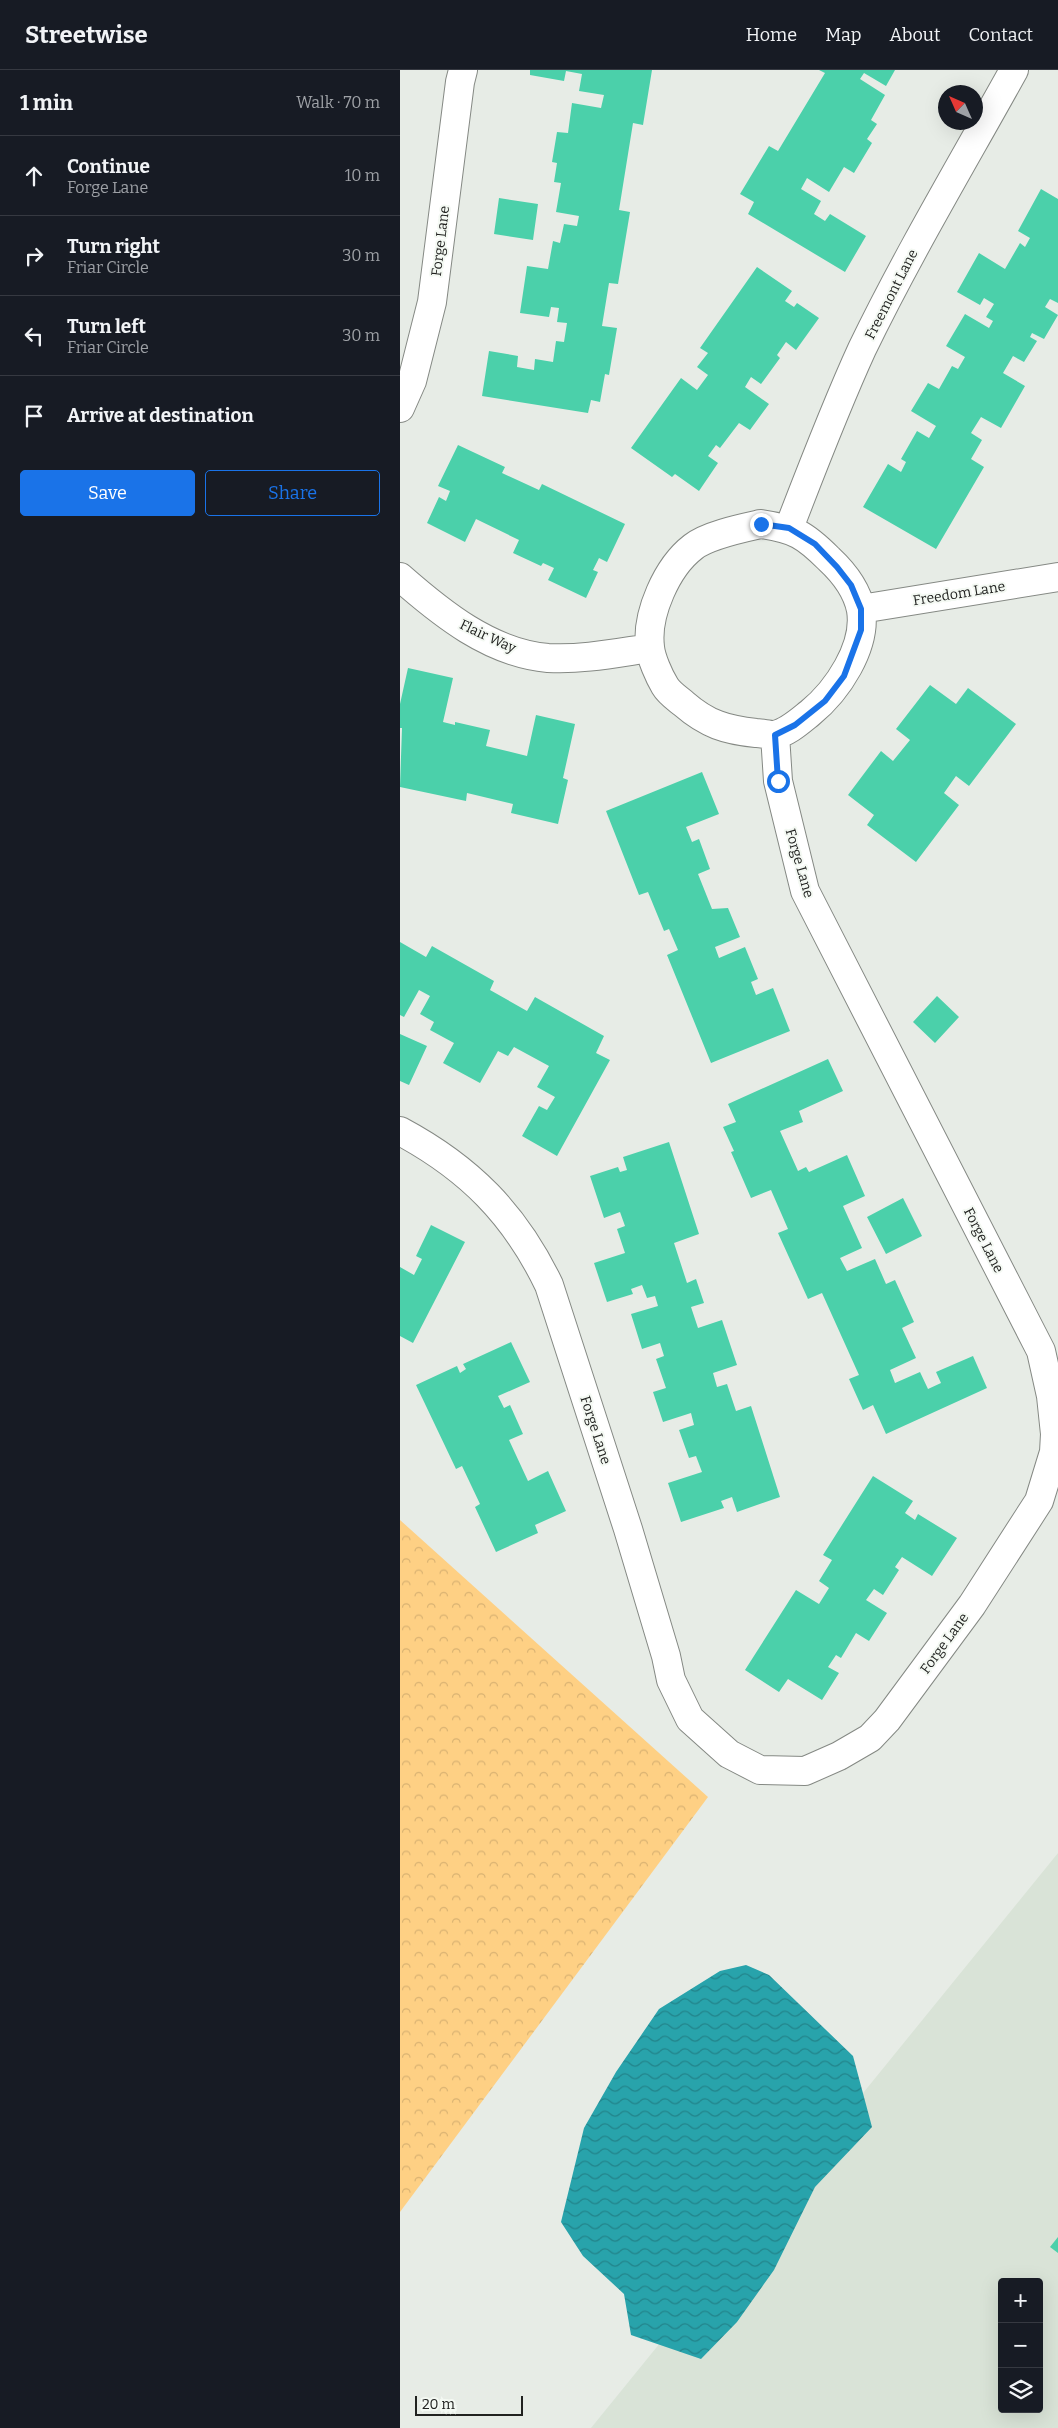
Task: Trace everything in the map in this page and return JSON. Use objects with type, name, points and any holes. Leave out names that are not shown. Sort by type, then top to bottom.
[{"type":"street","name":"Forge Lane","points":[[400,408],[412,381],[432,302],[463,70]]},
{"type":"street","name":"Freemont Lane","points":[[789,528],[836,408],[863,348],[915,248],[1014,70]]},
{"type":"street","points":[[761,524],[789,528],[815,544],[851,585],[861,609],[861,630],[844,676],[825,701],[795,725],[775,735],[732,730],[700,718],[665,688],[650,648],[653,612],[663,583],[694,546],[732,530],[761,524]]},
{"type":"street","name":"Freedom Lane","points":[[861,609],[1058,576]]},
{"type":"street","name":"Flair Way","points":[[400,577],[430,604],[464,628],[510,650],[547,658],[590,656],[650,648]]},
{"type":"street","name":"Forge Lane","points":[[400,1131],[454,1165],[489,1195],[520,1232],[535,1256],[549,1286],[616,1492],[666,1656],[671,1680],[690,1719],[729,1754],[760,1770],[805,1771],[839,1756],[870,1738],[887,1720],[972,1605],[1039,1502],[1054,1452],[1054,1424],[1051,1396],[1041,1351],[805,891],[778,781],[775,735]]},
{"type":"shaded area","points":[[1058,1853],[1058,2428],[591,2428]]},
{"type":"green space","points":[[400,1520],[708,1797],[400,2212]]},
{"type":"water","points":[[746,1965],[769,1975],[853,2056],[872,2127],[815,2187],[774,2270],[737,2322],[701,2359],[631,2335],[624,2294],[583,2256],[561,2222],[584,2128],[616,2072],[659,2009],[720,1971]]},
{"type":"building","points":[[530,70],[652,70],[643,125],[633,123],[619,210],[630,212],[618,284],[609,283],[602,326],[617,328],[609,375],[605,374],[600,402],[591,400],[588,413],[482,396],[489,351],[518,356],[517,367],[534,370],[535,359],[553,362],[556,341],[564,342],[567,323],[557,322],[559,308],[551,307],[549,317],[520,313],[527,266],[548,269],[553,241],[560,243],[564,224],[577,226],[579,216],[556,212],[561,183],[554,182],[557,163],[552,162],[557,132],[568,133],[572,103],[601,108],[604,95],[579,91],[582,74],[566,71],[564,81],[530,75]]},
{"type":"building","points":[[819,70],[895,70],[886,86],[864,73],[860,79],[885,95],[871,120],[877,124],[867,139],[872,143],[854,173],[844,167],[829,192],[807,178],[801,189],[821,201],[814,214],[825,221],[830,214],[866,236],[845,272],[748,214],[754,202],[740,194],[769,146],[778,151],[825,73]]},
{"type":"building","points":[[1041,189],[1058,199],[1058,303],[1050,299],[1045,307],[1058,315],[1044,339],[1032,333],[1030,337],[1037,341],[1024,362],[1013,356],[1003,373],[1025,386],[1001,428],[981,417],[971,433],[982,440],[971,459],[984,467],[936,549],[863,507],[888,464],[901,472],[906,462],[901,459],[917,431],[929,438],[936,426],[911,411],[928,383],[939,389],[952,366],[958,369],[965,357],[946,346],[965,314],[989,328],[993,321],[986,317],[994,304],[984,298],[980,305],[957,292],[979,253],[1005,269],[1020,243],[1025,247],[1030,238],[1018,231]]},
{"type":"building","points":[[499,198],[538,204],[533,240],[494,234]]},
{"type":"building","points":[[757,267],[792,291],[785,301],[794,307],[797,303],[819,318],[796,350],[786,342],[777,355],[780,358],[761,384],[751,377],[745,387],[769,404],[750,430],[739,423],[720,448],[716,445],[708,456],[718,463],[699,491],[675,474],[672,477],[631,448],[681,378],[697,390],[708,375],[697,367],[708,353],[700,348]]},
{"type":"building","points":[[458,445],[505,467],[502,473],[539,490],[542,484],[625,524],[607,562],[599,558],[593,570],[598,572],[586,598],[548,580],[554,568],[543,563],[541,566],[513,553],[519,540],[476,519],[465,542],[427,523],[439,497],[446,501],[450,491],[438,486]]},
{"type":"building","points":[[408,668],[453,678],[443,722],[455,725],[455,722],[490,730],[486,746],[527,756],[536,715],[575,724],[563,778],[568,780],[558,824],[511,813],[513,804],[467,793],[466,801],[400,787],[402,728],[400,728],[400,704]]},
{"type":"building","points":[[930,685],[956,704],[968,688],[1016,724],[969,786],[956,776],[944,793],[959,805],[916,862],[867,825],[874,815],[848,795],[881,751],[893,761],[910,740],[896,729]]},
{"type":"building","points":[[702,772],[719,814],[686,827],[692,842],[699,839],[710,869],[698,874],[712,909],[728,908],[740,937],[715,947],[719,958],[745,947],[758,979],[751,982],[756,995],[773,988],[790,1031],[711,1063],[667,955],[678,950],[669,929],[664,931],[648,892],[639,895],[606,811]]},
{"type":"building","points":[[400,942],[426,957],[432,946],[494,981],[490,990],[527,1011],[535,997],[604,1036],[596,1053],[610,1060],[557,1156],[522,1136],[539,1106],[547,1110],[555,1097],[537,1087],[549,1066],[514,1047],[508,1056],[498,1051],[480,1083],[443,1063],[454,1043],[430,1030],[434,1022],[420,1014],[430,996],[419,990],[404,1017],[400,1015]]},
{"type":"building","points":[[937,996],[959,1017],[935,1043],[913,1022]]},
{"type":"building","points":[[400,1034],[427,1046],[409,1085],[400,1081]]},
{"type":"building","points":[[828,1059],[843,1091],[799,1111],[803,1122],[780,1131],[798,1171],[806,1167],[809,1172],[847,1155],[865,1196],[843,1206],[862,1248],[840,1258],[847,1271],[875,1259],[886,1284],[895,1280],[914,1322],[902,1328],[916,1358],[890,1370],[895,1383],[920,1372],[928,1389],[941,1383],[936,1372],[973,1356],[987,1388],[886,1434],[873,1405],[863,1410],[849,1379],[859,1375],[822,1293],[808,1299],[778,1233],[788,1229],[771,1190],[751,1198],[731,1152],[734,1151],[723,1127],[736,1122],[728,1104]]},
{"type":"building","points":[[669,1142],[699,1234],[674,1243],[687,1283],[696,1279],[704,1303],[691,1307],[698,1328],[722,1320],[737,1365],[713,1373],[717,1387],[727,1384],[736,1411],[751,1406],[780,1497],[737,1512],[732,1497],[721,1501],[724,1508],[681,1522],[668,1483],[702,1472],[696,1456],[689,1458],[679,1430],[694,1425],[691,1413],[663,1422],[653,1392],[666,1388],[656,1359],[664,1356],[660,1343],[642,1349],[631,1314],[658,1306],[655,1296],[647,1298],[642,1285],[631,1289],[633,1294],[607,1302],[594,1263],[625,1253],[617,1229],[625,1226],[620,1212],[604,1218],[590,1176],[618,1167],[620,1172],[627,1170],[623,1157]]},
{"type":"building","points":[[903,1198],[922,1236],[886,1254],[867,1217]]},
{"type":"building","points":[[431,1225],[465,1242],[413,1343],[400,1336],[400,1267],[414,1275],[422,1259],[416,1256]]},
{"type":"building","points":[[511,1342],[530,1382],[498,1396],[504,1408],[510,1405],[523,1434],[509,1440],[528,1481],[548,1471],[566,1511],[535,1525],[538,1533],[496,1552],[475,1507],[480,1504],[462,1466],[456,1469],[416,1385],[457,1366],[460,1373],[466,1369],[463,1364]]},
{"type":"building","points":[[873,1476],[913,1501],[905,1513],[915,1520],[918,1514],[957,1538],[932,1576],[902,1557],[895,1567],[899,1570],[883,1595],[874,1589],[866,1600],[887,1613],[869,1641],[856,1633],[841,1658],[836,1655],[828,1667],[839,1673],[822,1700],[788,1679],[779,1692],[745,1670],[796,1590],[819,1604],[829,1588],[819,1581],[832,1560],[823,1555]]},
{"type":"building","points":[[1058,2237],[1058,2253],[1050,2247]]},
{"type":"route","points":[[761,524],[789,528],[815,544],[851,585],[861,609],[861,630],[844,676],[825,701],[795,725],[775,735],[778,781]]}]
